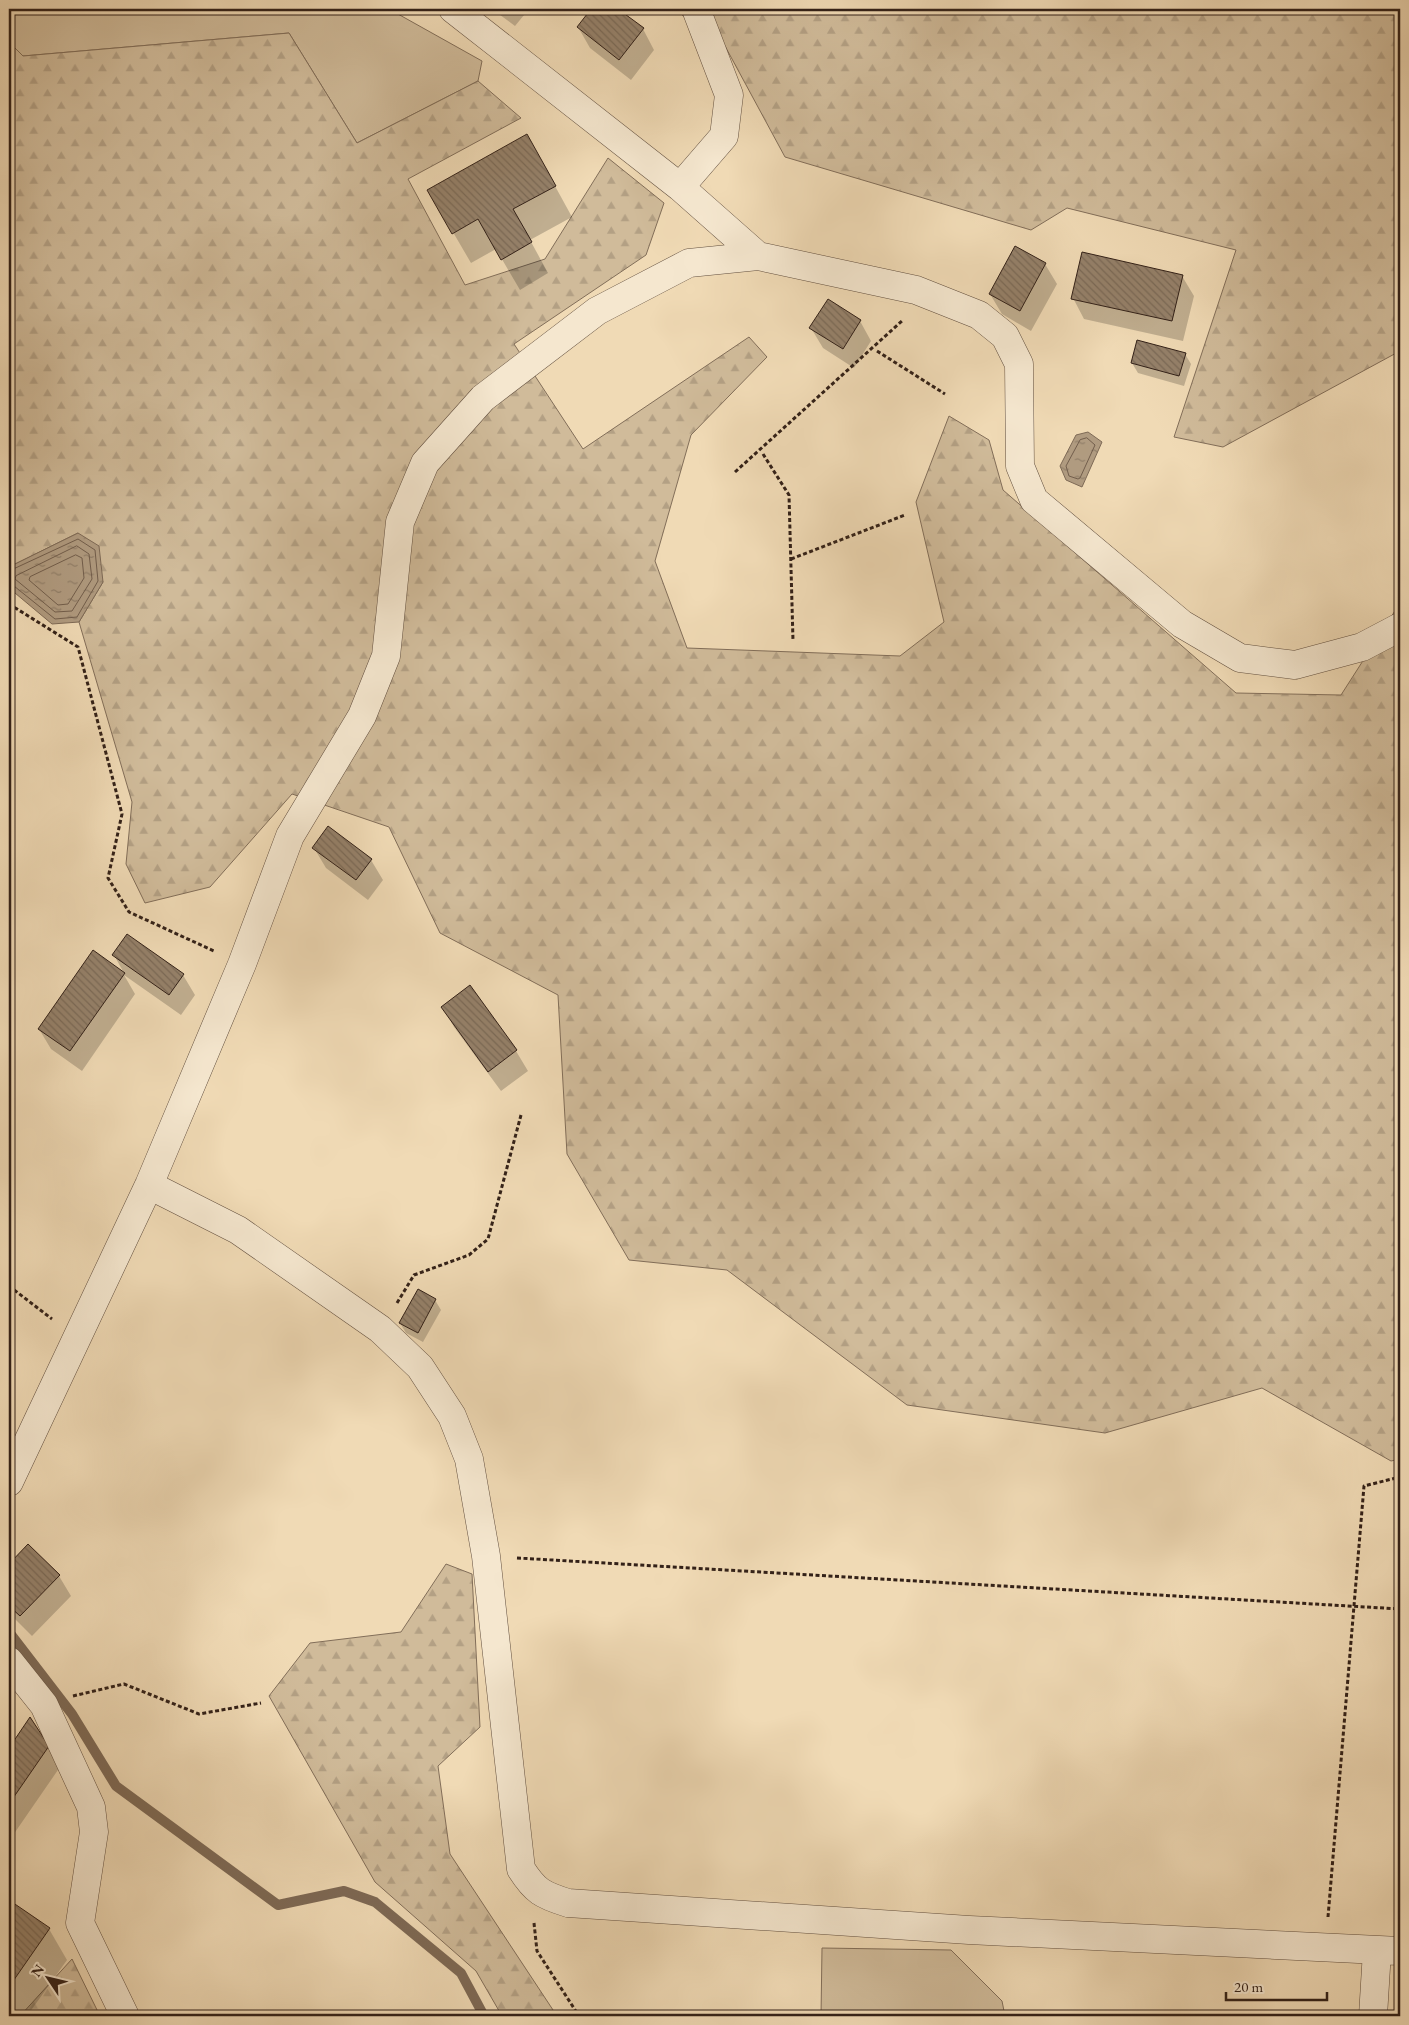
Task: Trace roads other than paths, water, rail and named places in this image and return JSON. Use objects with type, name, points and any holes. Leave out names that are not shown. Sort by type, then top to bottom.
[{"type":"street","points":[[453,9],[680,187],[758,256]]},
{"type":"street","points":[[680,187],[724,136],[729,95],[696,9]]},
{"type":"street","points":[[9,1482],[78,1339],[149,1184],[242,964],[290,836],[362,716],[386,656],[400,522],[425,463],[483,398],[597,312],[689,263],[758,256],[916,290],[979,315],[1005,336],[1019,364],[1020,466],[1034,500],[1182,624],[1240,658],[1295,665],[1362,647],[1400,627]]},
{"type":"street","points":[[149,1184],[238,1230],[380,1329],[420,1366],[452,1416],[469,1459],[486,1556],[521,1868],[531,1885],[548,1897],[568,1903],[969,1930],[1389,1951],[1373,2016]]},
{"type":"street","points":[[9,1661],[44,1705],[91,1807],[94,1832],[80,1923],[125,2016]]},
{"type":"water","points":[[1088,432],[1102,442],[1082,487],[1066,480],[1060,466],[1076,435]]},
{"type":"water","points":[[78,533],[99,546],[103,582],[79,622],[52,624],[9,588],[9,567]]},
{"type":"waterway","points":[[9,1632],[72,1714],[116,1786],[278,1905],[344,1891],[375,1902],[461,1973],[484,2016]]}]
